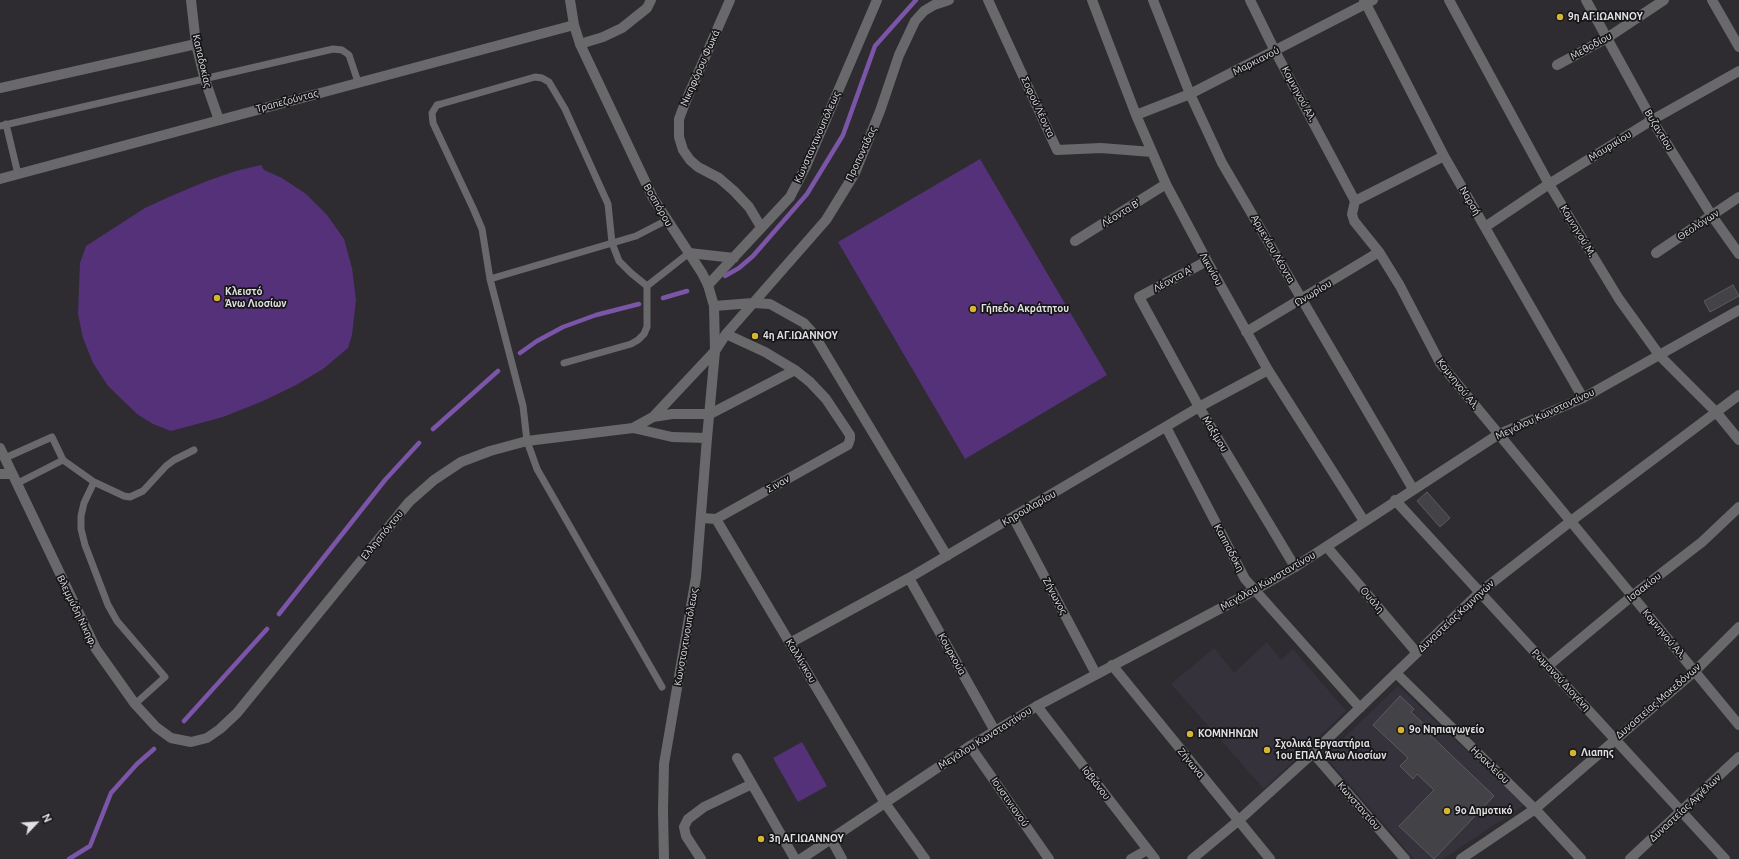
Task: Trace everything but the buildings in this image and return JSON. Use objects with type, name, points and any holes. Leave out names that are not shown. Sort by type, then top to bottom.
[{"type":"street","name":"Καπαδοκίας","points":[[191,0],[196,44],[205,80],[219,120]]},
{"type":"street","name":"Βοσπόρου","points":[[570,0],[574,25],[580,44],[653,198],[689,252],[708,285],[714,306],[715,351],[710,414]]},
{"type":"street","points":[[580,44],[603,37],[622,28],[647,8],[651,0]]},
{"type":"street","name":"Νικηφόρου Φωκά","points":[[730,0],[685,102],[679,119],[679,137],[683,150],[690,160],[698,167],[719,178],[734,191],[749,207],[761,227]]},
{"type":"street","name":"Κωνσταντινουπόλεως","points":[[708,285],[790,197],[877,0]]},
{"type":"street","name":"Προποντίδας","points":[[653,417],[715,351],[726,334],[826,220],[855,173],[880,111],[899,54],[915,21],[924,11],[934,5],[949,0]]},
{"type":"street","name":"Σοφού Λέοντα","points":[[988,0],[1057,150],[1101,148],[1152,152]]},
{"type":"street","name":"Λικινίου","points":[[1092,0],[1136,115],[1152,152],[1166,184],[1206,261],[1268,370],[1364,521]]},
{"type":"street","name":"Αρμενίου Λέοντα","points":[[1152,0],[1190,94],[1222,163],[1413,489]]},
{"type":"street","name":"Κομνηνού Αλ.","points":[[1250,0],[1275,51],[1355,201],[1352,214],[1354,220],[1379,252],[1400,286],[1440,364],[1739,726]]},
{"type":"street","name":"Βυζαντίου","points":[[1586,0],[1652,120],[1712,216],[1739,254]]},
{"type":"street","name":"Μεθοδίου","points":[[1557,65],[1607,38],[1664,0]]},
{"type":"street","points":[[1712,0],[1739,47]]},
{"type":"street","name":"Μαρκιανού","points":[[1136,115],[1190,94],[1275,51],[1368,1]]},
{"type":"street","name":"Ναρσή","points":[[1368,1],[1444,156],[1583,398]]},
{"type":"street","name":"Κομνηνού Μ.","points":[[1453,1],[1549,184],[1619,299],[1660,356],[1716,412],[1739,440]]},
{"type":"street","name":"Τραπεζούντας","points":[[0,179],[574,25]]},
{"type":"street","points":[[0,88],[196,44]]},
{"type":"street","name":"Μαυρικίου","points":[[1486,227],[1549,184],[1652,120],[1739,71]]},
{"type":"street","points":[[1355,201],[1444,156]]},
{"type":"street","name":"Λέοντα Β'","points":[[1074,241],[1166,184]]},
{"type":"street","name":"Θεολόγων","points":[[1656,253],[1739,198]]},
{"type":"street","points":[[689,252],[734,258]]},
{"type":"street","name":"Ωνωρίου","points":[[1246,332],[1379,252]]},
{"type":"street","name":"Λέοντα Α'","points":[[1139,297],[1206,261]]},
{"type":"street","name":"Μαξίμου","points":[[1139,297],[1199,407],[1295,567]]},
{"type":"street","points":[[714,306],[753,303],[770,304],[778,307],[804,323],[813,333],[947,556]]},
{"type":"street","name":"Μεγάλου Κωνσταντίνου","points":[[801,859],[970,746],[1037,706],[1255,590],[1295,567],[1499,434],[1583,398],[1660,356],[1739,310]]},
{"type":"street","points":[[726,334],[765,352],[795,370]]},
{"type":"street","points":[[710,414],[795,370]]},
{"type":"street","name":"Σιναν","points":[[716,519],[848,445],[850,435],[826,399],[810,382],[795,370]]},
{"type":"street","name":"Κηρουλαρίου","points":[[790,643],[909,578],[1199,407],[1268,370]]},
{"type":"street","name":"Δυναστείας Κομνηνών","points":[[1192,859],[1238,821],[1313,753],[1397,674],[1480,592],[1571,521],[1739,395]]},
{"type":"street","name":"Ελλησπόντου","points":[[633,428],[653,417],[672,414],[710,414]]},
{"type":"street","name":"Κωνσταντινουπόλεως","points":[[664,859],[664,764],[696,577],[710,414]]},
{"type":"street","name":"Καππαδόκη","points":[[1166,427],[1242,573],[1255,590],[1360,708]]},
{"type":"street","name":"Ελλησπόντου","points":[[191,742],[207,738],[220,730],[237,713],[410,502],[429,484],[461,462],[490,450],[527,441],[633,428],[672,438],[707,438]]},
{"type":"street","name":"Βλεμμύδη Νικηφ.","points":[[0,448],[96,650],[134,704],[156,727],[171,738],[191,742]]},
{"type":"street","points":[[0,474],[12,474]]},
{"type":"street","name":"Ρωμανού Διογένη","points":[[1396,500],[1725,859]]},
{"type":"street","name":"Ισαακίου","points":[[1548,666],[1632,596],[1702,542],[1739,507]]},
{"type":"street","name":"Ζήνωνος","points":[[1013,517],[1096,674]]},
{"type":"street","points":[[702,518],[716,519]]},
{"type":"street","name":"Καλλίνικου","points":[[716,519],[885,803],[925,859]]},
{"type":"street","name":"Ουάλη","points":[[1327,547],[1417,653]]},
{"type":"street","name":"Κουρκούα","points":[[909,578],[995,731]]},
{"type":"street","name":"Δυναστείας Μακεδόνων","points":[[1461,859],[1535,809],[1695,671],[1739,627]]},
{"type":"street","name":"Ζήνωνα","points":[[1112,666],[1270,859]]},
{"type":"street","name":"Ηρακλείου","points":[[1397,674],[1535,809],[1581,859]]},
{"type":"street","name":"Ιοβιάνου","points":[[1037,706],[1155,859]]},
{"type":"street","name":"Ιουστινιανού","points":[[970,746],[1049,859]]},
{"type":"street","name":"Κωνσταντίου","points":[[1313,753],[1405,859]]},
{"type":"street","name":"Δυναστείας Αγγέλων","points":[[1630,859],[1682,812],[1739,757]]},
{"type":"street","points":[[737,758],[795,859]]},
{"type":"street","points":[[701,859],[686,836],[684,827],[688,819],[704,807],[752,784]]},
{"type":"street","points":[[831,839],[842,859]]},
{"type":"street","points":[[1131,859],[1147,850]]},
{"type":"lane","points":[[18,174],[3,125],[337,49],[342,50],[349,55],[358,82]]},
{"type":"lane","points":[[648,286],[630,273],[619,261],[612,243],[608,204],[565,109],[556,92],[546,80],[535,77],[437,106],[432,113],[433,123],[482,229],[490,279],[523,406],[527,441],[537,469],[662,687]]},
{"type":"lane","points":[[490,279],[636,236],[667,220]]},
{"type":"lane","points":[[564,363],[631,344],[638,340],[647,328],[648,286],[689,252]]},
{"type":"lane","points":[[5,458],[52,437],[63,460],[94,482],[124,496],[136,495],[148,487],[166,466],[181,456],[194,450]]},
{"type":"lane","points":[[16,484],[63,460]]},
{"type":"lane","points":[[94,482],[84,503],[81,516],[81,529],[85,545],[108,605],[117,621],[165,677],[134,704]]},
{"type":"shaded area","name":"Γήπεδο Ακράτητου","points":[[980,159],[1107,375],[965,459],[838,242]]},
{"type":"shaded area","name":"Κλειστό Άνω Λιοσίων","points":[[261,165],[264,170],[282,178],[306,194],[327,215],[344,239],[352,268],[356,300],[352,335],[348,348],[323,369],[296,385],[263,401],[223,417],[171,431],[153,424],[137,414],[108,386],[93,363],[83,338],[78,314],[80,263],[86,246],[145,208],[207,181],[236,171]]},
{"type":"shaded area","name":"Σχολικά Εργαστήρια 1ου ΕΠΑΛ Άνω Λιοσίων","points":[[1267,642],[1281,660],[1293,649],[1346,711],[1264,789],[1171,684],[1214,648],[1234,673]]},
{"type":"shaded area","points":[[1398,686],[1524,805],[1443,859],[1414,859],[1325,756]]},
{"type":"shaded area","points":[[802,742],[827,786],[798,802],[773,758]]},
{"type":"waterway","points":[[725,276],[739,268],[753,256],[807,194],[843,135],[875,46],[916,0]]},
{"type":"waterway","points":[[663,298],[687,291]]},
{"type":"waterway","points":[[520,353],[537,341],[563,327],[596,315],[639,304]]},
{"type":"waterway","points":[[433,429],[498,371]]},
{"type":"waterway","points":[[279,614],[385,480],[419,443]]},
{"type":"waterway","points":[[184,721],[267,629]]},
{"type":"waterway","points":[[69,859],[90,846],[111,793],[137,764],[154,749]]},
{"type":"place","name":"9η ΑΓ.ΙΩΑΝΝΟΥ","points":[[1560,17]]},
{"type":"place","name":"Κλειστό Άνω Λιοσίων","points":[[217,298]]},
{"type":"place","name":"Γήπεδο Ακράτητου","points":[[973,309]]},
{"type":"place","name":"4η ΑΓ.ΙΩΑΝΝΟΥ","points":[[755,336]]},
{"type":"place","name":"9ο Νηπιαγωγείο","points":[[1401,730]]},
{"type":"place","name":"ΚΟΜΝΗΝΩΝ","points":[[1190,734]]},
{"type":"place","name":"Σχολικά Εργαστήρια 1ου ΕΠΑΛ Άνω Λιοσίων","points":[[1267,750]]},
{"type":"place","name":"Λιαπης","points":[[1573,753]]},
{"type":"place","name":"9ο Δημοτικό","points":[[1447,811]]},
{"type":"place","name":"3η ΑΓ.ΙΩΑΝΝΟΥ","points":[[761,839]]}]
